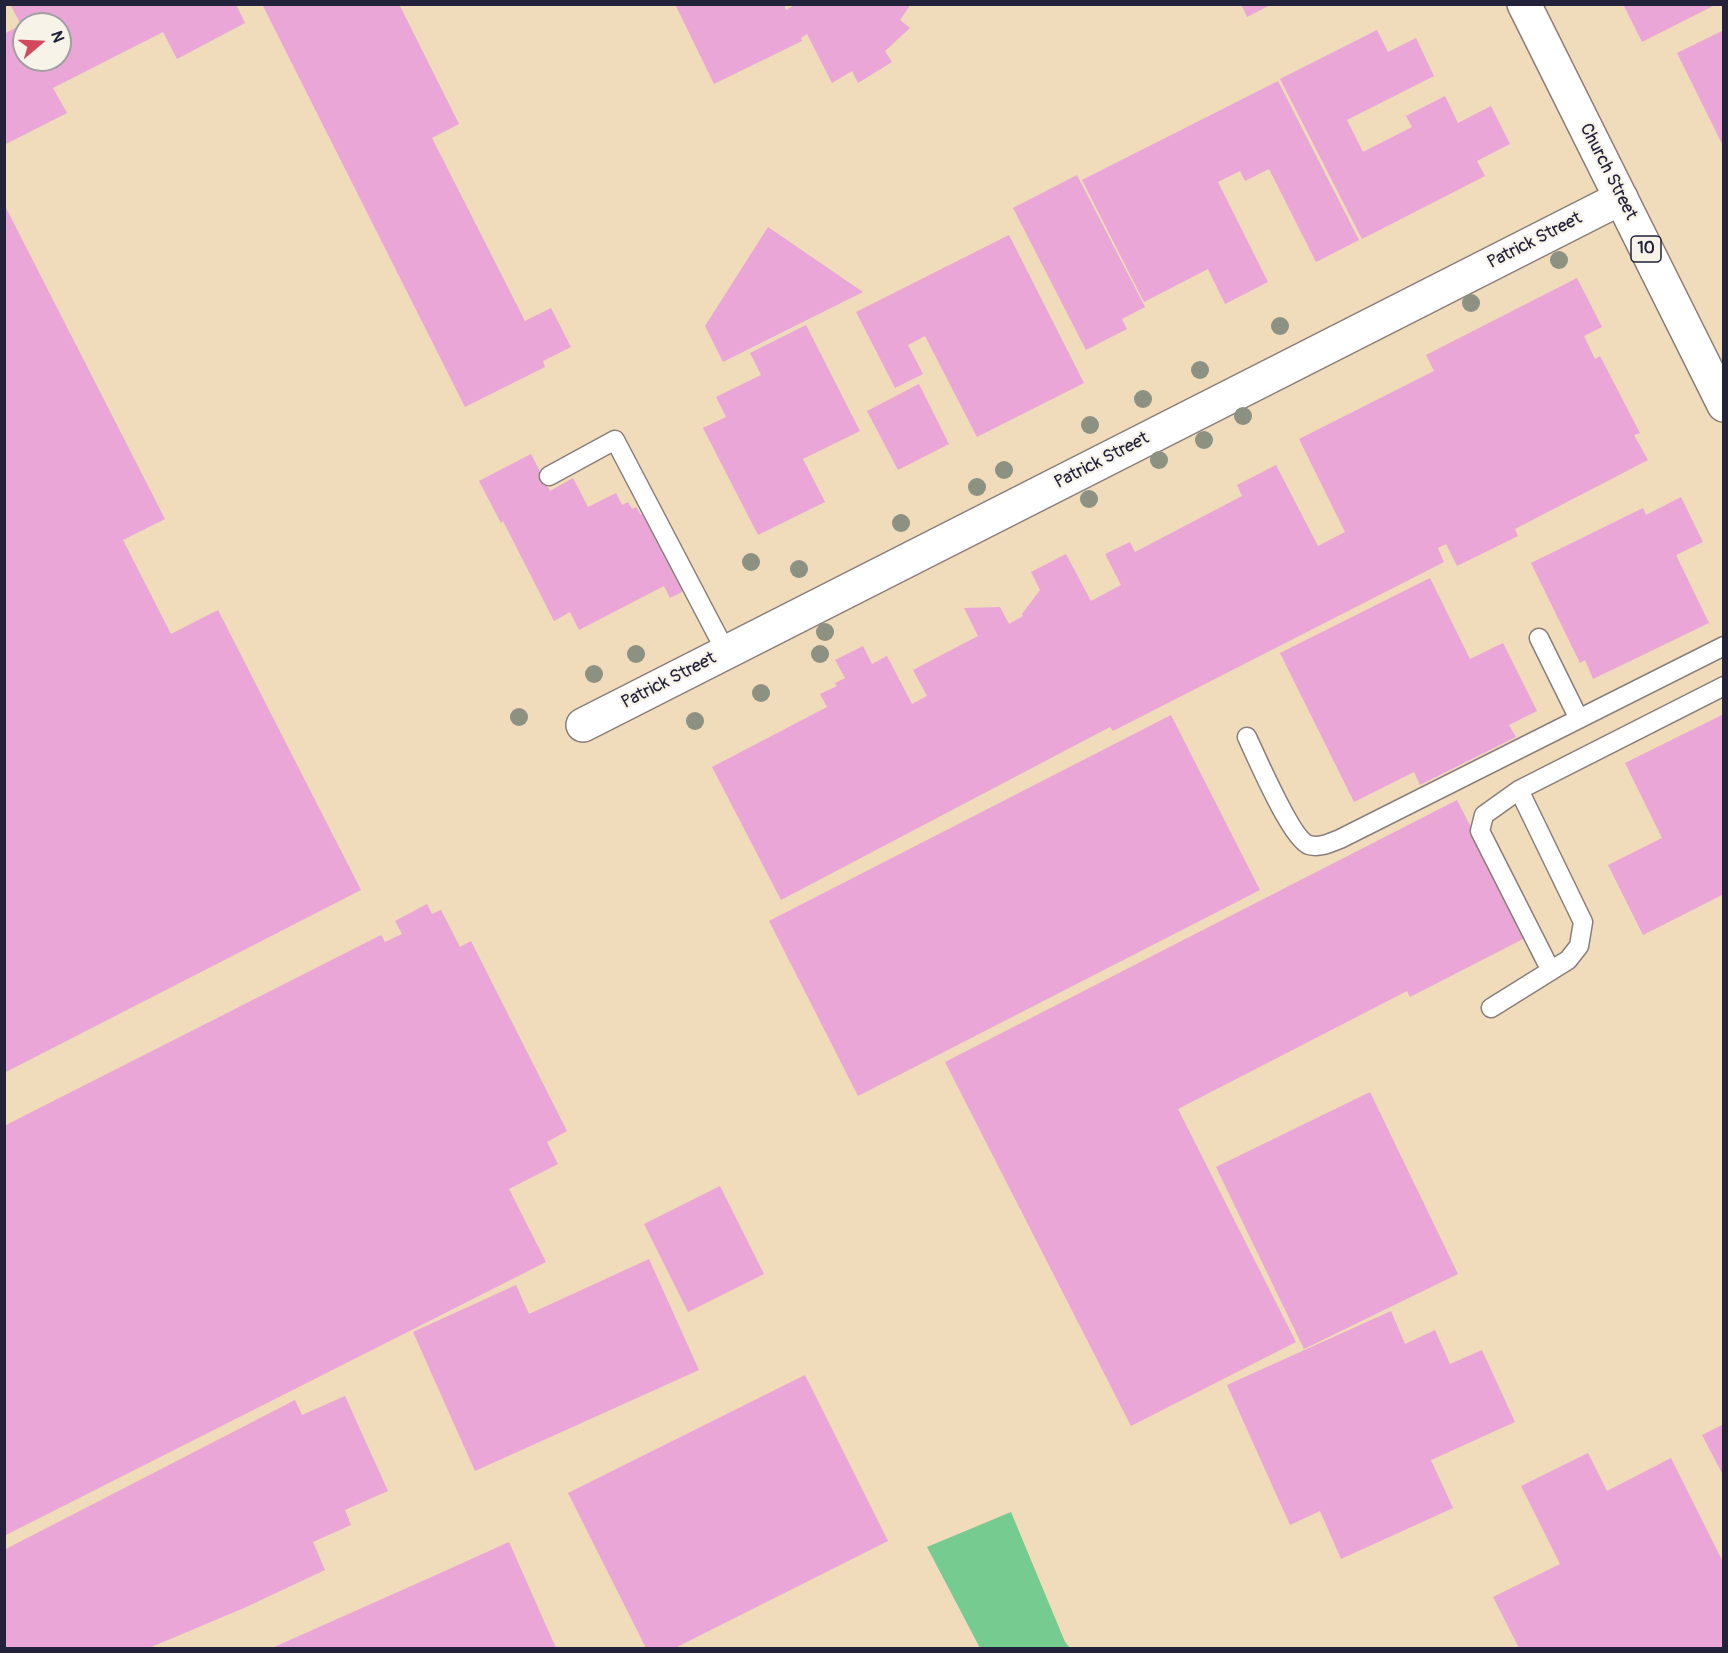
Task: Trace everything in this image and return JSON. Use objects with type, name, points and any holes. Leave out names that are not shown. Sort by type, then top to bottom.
[{"type":"street","name":"Church Street","points":[[1524,4],[1724,405]]},
{"type":"street","name":"Patrick Street","points":[[583,725],[1621,198]]},
{"type":"lane","points":[[549,476],[615,440],[726,652]]},
{"type":"lane","points":[[1539,638],[1579,719]]},
{"type":"lane","points":[[1247,737],[1293,831],[1306,844],[1320,847],[1724,646]]},
{"type":"lane","points":[[1551,971],[1480,831],[1484,815],[1519,790],[1724,686]]},
{"type":"lane","points":[[1491,1008],[1568,960],[1579,946],[1583,922],[1519,790]]},
{"type":"green space","points":[[1011,1512],[1065,1642],[1070,1648],[980,1648],[927,1547]]},
{"type":"building","points":[[10,4],[236,4],[245,23],[177,59],[163,32],[53,88],[67,113],[4,145],[4,34],[12,30],[12,72],[72,72],[72,12],[14,12]]},
{"type":"building","points":[[262,4],[399,4],[459,124],[432,138],[525,321],[551,308],[571,347],[543,361],[545,367],[465,407]]},
{"type":"building","points":[[675,4],[784,4],[786,10],[796,4],[911,4],[900,20],[910,28],[885,51],[892,62],[858,83],[852,71],[832,83],[807,34],[801,38],[802,41],[714,84]]},
{"type":"building","points":[[1241,4],[1272,4],[1247,17]]},
{"type":"building","points":[[1623,4],[1717,4],[1642,42]]},
{"type":"building","points":[[1377,30],[1388,52],[1416,38],[1434,76],[1347,120],[1363,152],[1412,127],[1406,116],[1445,96],[1458,123],[1491,106],[1510,144],[1477,161],[1485,176],[1362,239],[1280,79]]},
{"type":"building","points":[[1724,30],[1724,148],[1677,53]]},
{"type":"building","points":[[1278,81],[1359,240],[1316,262],[1269,169],[1245,181],[1240,171],[1218,182],[1268,282],[1225,304],[1208,269],[1144,302],[1082,180]]},
{"type":"building","points":[[1077,175],[1145,307],[1122,319],[1127,329],[1086,350],[1013,208]]},
{"type":"building","points":[[4,204],[165,519],[123,540],[171,634],[218,610],[361,890],[4,1073]]},
{"type":"building","points":[[768,227],[863,292],[723,362],[705,326]]},
{"type":"building","points":[[1009,235],[1084,383],[977,437],[925,336],[908,345],[923,374],[895,388],[856,312]]},
{"type":"building","points":[[1577,278],[1602,327],[1584,336],[1595,359],[1600,356],[1640,433],[1634,435],[1648,460],[1515,529],[1518,536],[1457,566],[1446,544],[1438,548],[1444,562],[1113,731],[1110,727],[781,900],[712,767],[827,707],[820,694],[837,686],[835,683],[845,678],[835,660],[863,646],[872,664],[887,656],[912,704],[927,696],[913,670],[978,636],[964,608],[1000,607],[1009,624],[1023,616],[1022,614],[1040,590],[1031,572],[1066,554],[1091,601],[1121,585],[1105,554],[1130,542],[1135,552],[1242,496],[1237,485],[1276,465],[1318,546],[1345,532],[1299,439],[1434,371],[1426,355]]},
{"type":"building","points":[[806,325],[860,431],[803,459],[825,502],[758,535],[703,428],[726,417],[716,397],[761,375],[750,353]]},
{"type":"building","points":[[919,384],[949,444],[898,470],[867,411]]},
{"type":"building","points":[[531,454],[550,491],[573,478],[588,507],[616,493],[622,505],[628,502],[632,509],[636,507],[641,515],[646,512],[684,591],[670,598],[664,586],[579,630],[570,612],[554,621],[503,521],[501,523],[479,481]]},
{"type":"building","points":[[1681,497],[1703,542],[1676,555],[1709,623],[1593,679],[1585,660],[1580,663],[1531,563],[1643,508],[1646,515]]},
{"type":"building","points":[[1430,578],[1470,659],[1503,643],[1537,711],[1509,725],[1516,737],[1420,785],[1414,772],[1354,802],[1280,653]]},
{"type":"building","points":[[1724,714],[1724,894],[1643,935],[1608,865],[1662,838],[1625,763]]},
{"type":"building","points":[[1171,715],[1260,890],[858,1096],[769,921]]},
{"type":"building","points":[[1457,800],[1527,937],[1410,997],[1407,991],[1178,1109],[1296,1342],[1131,1426],[945,1062]]},
{"type":"building","points":[[427,904],[432,914],[441,910],[460,947],[471,941],[567,1131],[547,1142],[558,1164],[509,1189],[546,1262],[4,1536],[4,1126],[381,935],[385,942],[402,934],[395,921]]},
{"type":"building","points":[[1370,1092],[1458,1274],[1304,1349],[1216,1167]]},
{"type":"building","points":[[720,1186],[764,1274],[688,1312],[644,1224]]},
{"type":"building","points":[[649,1259],[699,1370],[475,1471],[413,1332],[516,1285],[529,1314]]},
{"type":"building","points":[[1391,1311],[1405,1344],[1435,1330],[1450,1364],[1482,1350],[1515,1422],[1431,1460],[1453,1508],[1341,1559],[1320,1511],[1290,1525],[1227,1385]]},
{"type":"building","points":[[805,1375],[888,1541],[675,1648],[646,1648],[568,1493]]},
{"type":"building","points":[[345,1396],[388,1491],[345,1510],[351,1525],[313,1542],[325,1570],[244,1608],[149,1648],[4,1648],[4,1550],[295,1400],[302,1415]]},
{"type":"building","points":[[1724,1424],[1724,1477],[1702,1435]]},
{"type":"building","points":[[1588,1453],[1607,1491],[1671,1458],[1724,1564],[1724,1648],[1519,1648],[1493,1597],[1560,1564],[1521,1486]]},
{"type":"building","points":[[509,1542],[556,1648],[272,1648],[427,1579]]}]
